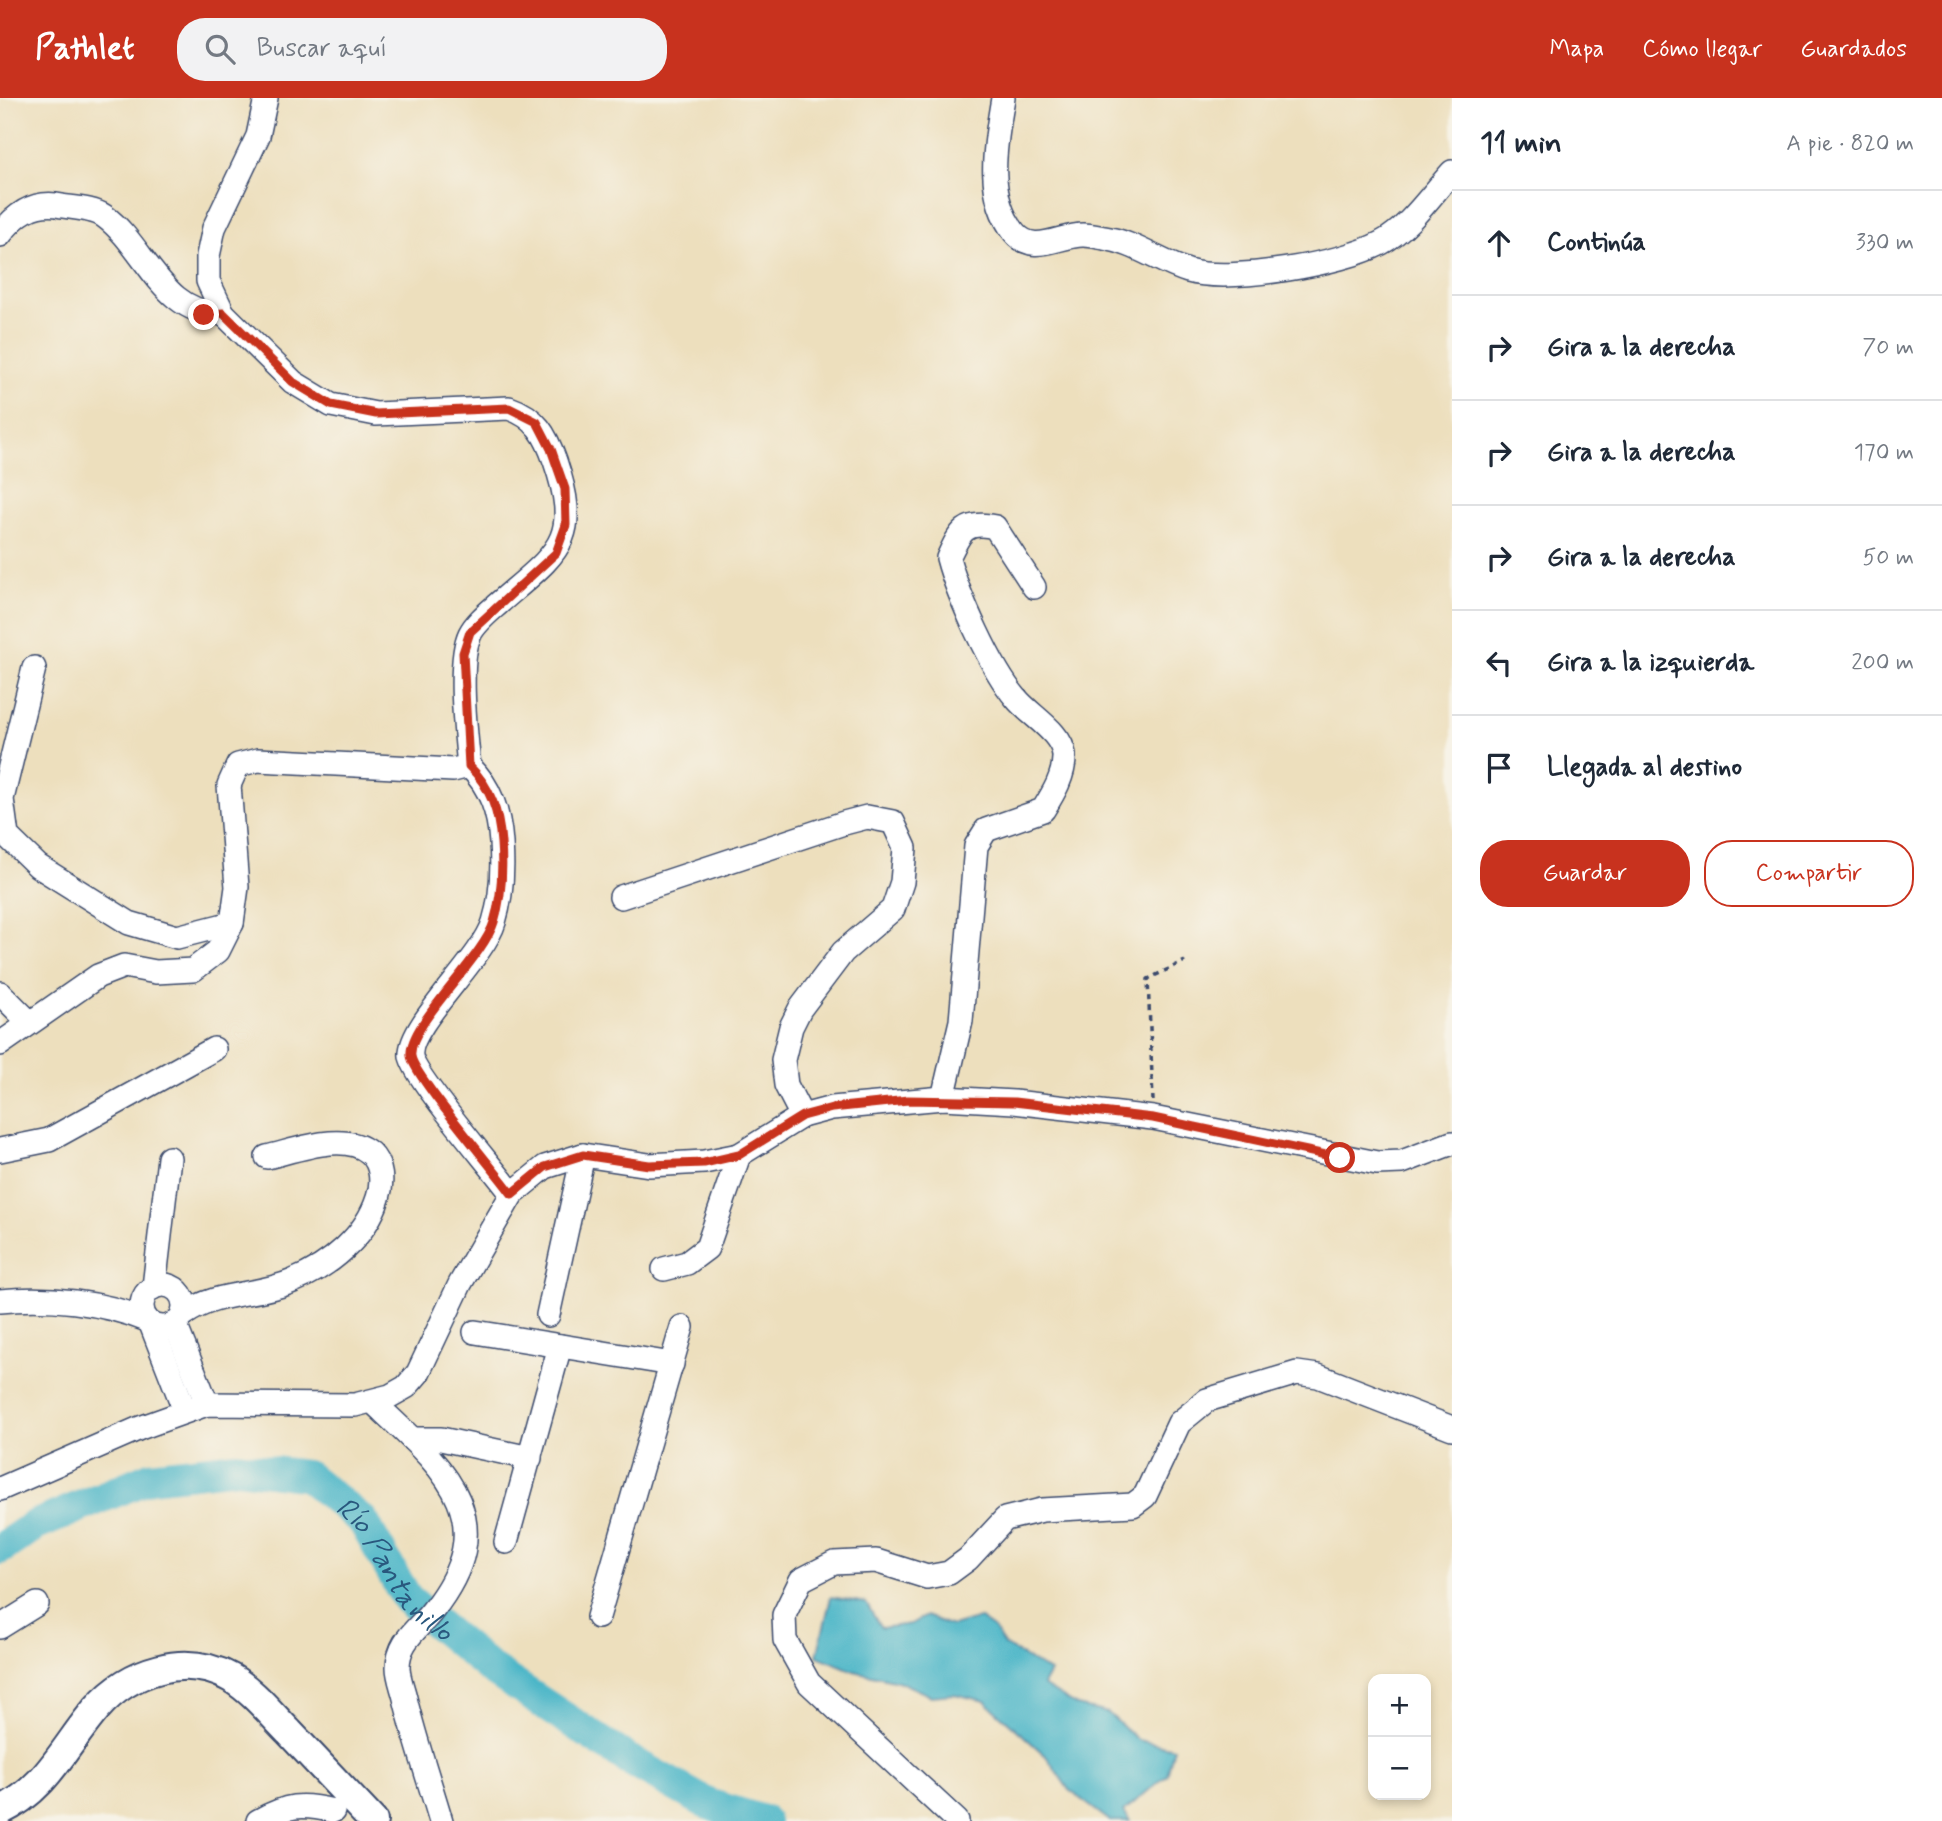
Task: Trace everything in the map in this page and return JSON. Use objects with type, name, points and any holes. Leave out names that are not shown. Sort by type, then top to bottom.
[{"type":"main road","points":[[0,1811],[24,1798],[47,1777],[97,1708],[125,1681],[151,1671],[204,1667],[232,1678],[260,1701],[373,1821]]},
{"type":"street","points":[[266,98],[258,136],[214,228],[208,256],[208,281],[223,313],[293,382],[331,405],[376,414],[509,408],[537,422],[551,449],[565,489],[566,525],[556,553],[470,632],[463,653],[469,766],[480,776],[492,796],[500,832],[503,873],[494,924],[461,976],[414,1036],[411,1057],[423,1081],[512,1194]]},
{"type":"street","points":[[1003,98],[993,158],[999,204],[1014,232],[1031,244],[1082,235],[1117,240],[1190,271],[1250,275],[1357,253],[1382,243],[1416,213],[1452,172]]},
{"type":"street","points":[[0,236],[27,207],[48,203],[101,214],[125,233],[148,265],[182,303],[204,315],[223,313]]},
{"type":"street","points":[[943,1098],[961,1021],[976,846],[986,830],[1043,810],[1058,781],[1064,752],[1053,734],[1016,699],[1000,675],[953,576],[948,558],[958,537],[971,525],[979,523],[995,527],[1034,587]]},
{"type":"street","points":[[34,668],[2,799],[7,836],[38,866],[129,923],[177,937],[232,923]]},
{"type":"street","points":[[0,1044],[98,976],[124,966],[156,972],[193,970],[218,951],[232,923],[237,887],[229,785],[238,765],[258,760],[453,770],[469,766]]},
{"type":"street","points":[[621,897],[844,823],[867,817],[893,822],[905,848],[902,883],[893,909],[843,952],[800,1009],[792,1027],[783,1059],[786,1085],[802,1116]]},
{"type":"street","points":[[0,993],[29,1022]]},
{"type":"street","points":[[0,1150],[49,1140],[214,1049]]},
{"type":"street","points":[[0,1489],[207,1404],[355,1405],[373,1402],[406,1387],[418,1373],[460,1284],[512,1194],[545,1167],[583,1155],[649,1165],[704,1163],[739,1155],[802,1116],[832,1108],[943,1098],[1014,1102],[1153,1118],[1377,1163],[1402,1162],[1452,1143]]},
{"type":"street","points":[[0,1301],[57,1301],[121,1310],[163,1328],[179,1320],[202,1301],[292,1282],[331,1259],[357,1236],[373,1211],[379,1194],[381,1171],[372,1155],[357,1144],[324,1144],[267,1157]]},
{"type":"street","points":[[548,1315],[583,1155]]},
{"type":"street","points":[[664,1269],[687,1263],[707,1248],[739,1155]]},
{"type":"street","points":[[169,1158],[160,1284],[142,1306],[185,1411]]},
{"type":"street","points":[[160,1284],[202,1301]]},
{"type":"street","points":[[121,1310],[160,1284]]},
{"type":"street","points":[[160,1284],[183,1297],[179,1320],[207,1404]]},
{"type":"street","points":[[598,1616],[682,1327]]},
{"type":"street","points":[[475,1332],[672,1364]]},
{"type":"street","points":[[506,1542],[560,1346]]},
{"type":"street","points":[[957,1821],[809,1684],[785,1640],[784,1615],[801,1580],[834,1563],[876,1561],[927,1577],[948,1573],[968,1559],[1006,1519],[1042,1510],[1133,1505],[1145,1496],[1179,1423],[1208,1400],[1297,1373],[1318,1376],[1452,1428]]},
{"type":"street","points":[[373,1402],[412,1439],[449,1483],[465,1515],[467,1548],[451,1584],[433,1611],[408,1636],[398,1668],[441,1821]]},
{"type":"street","points":[[412,1439],[441,1439],[530,1458]]},
{"type":"street","points":[[0,1627],[37,1604]]},
{"type":"street","points":[[258,1821],[290,1807],[307,1804],[333,1816],[363,1821]]},
{"type":"path","points":[[1153,1118],[1148,979],[1185,961]]},
{"type":"water","points":[[831,1597],[866,1603],[881,1628],[910,1624],[926,1616],[952,1626],[979,1618],[993,1628],[1004,1645],[1050,1672],[1043,1685],[1077,1706],[1108,1713],[1138,1740],[1174,1748],[1167,1775],[1124,1811],[1130,1821],[1110,1821],[1069,1790],[1046,1756],[985,1701],[954,1694],[931,1696],[898,1681],[854,1671],[817,1656]]},
{"type":"waterway","name":"Río Pantanillo","points":[[0,1549],[34,1526],[150,1477],[237,1467],[307,1476],[363,1521],[407,1599],[491,1669],[629,1760],[708,1804],[764,1821]]},
{"type":"route","points":[[204,315],[223,313],[254,340],[293,382],[331,405],[376,414],[509,408],[537,422],[551,449],[565,489],[566,525],[556,553],[470,632],[463,653],[469,766],[480,776],[492,796],[500,832],[503,873],[494,924],[461,976],[414,1036],[411,1057],[423,1081],[512,1194],[545,1167],[583,1155],[649,1165],[704,1163],[739,1155],[802,1116],[832,1108],[943,1098],[1014,1102],[1153,1118],[1340,1158]]}]
